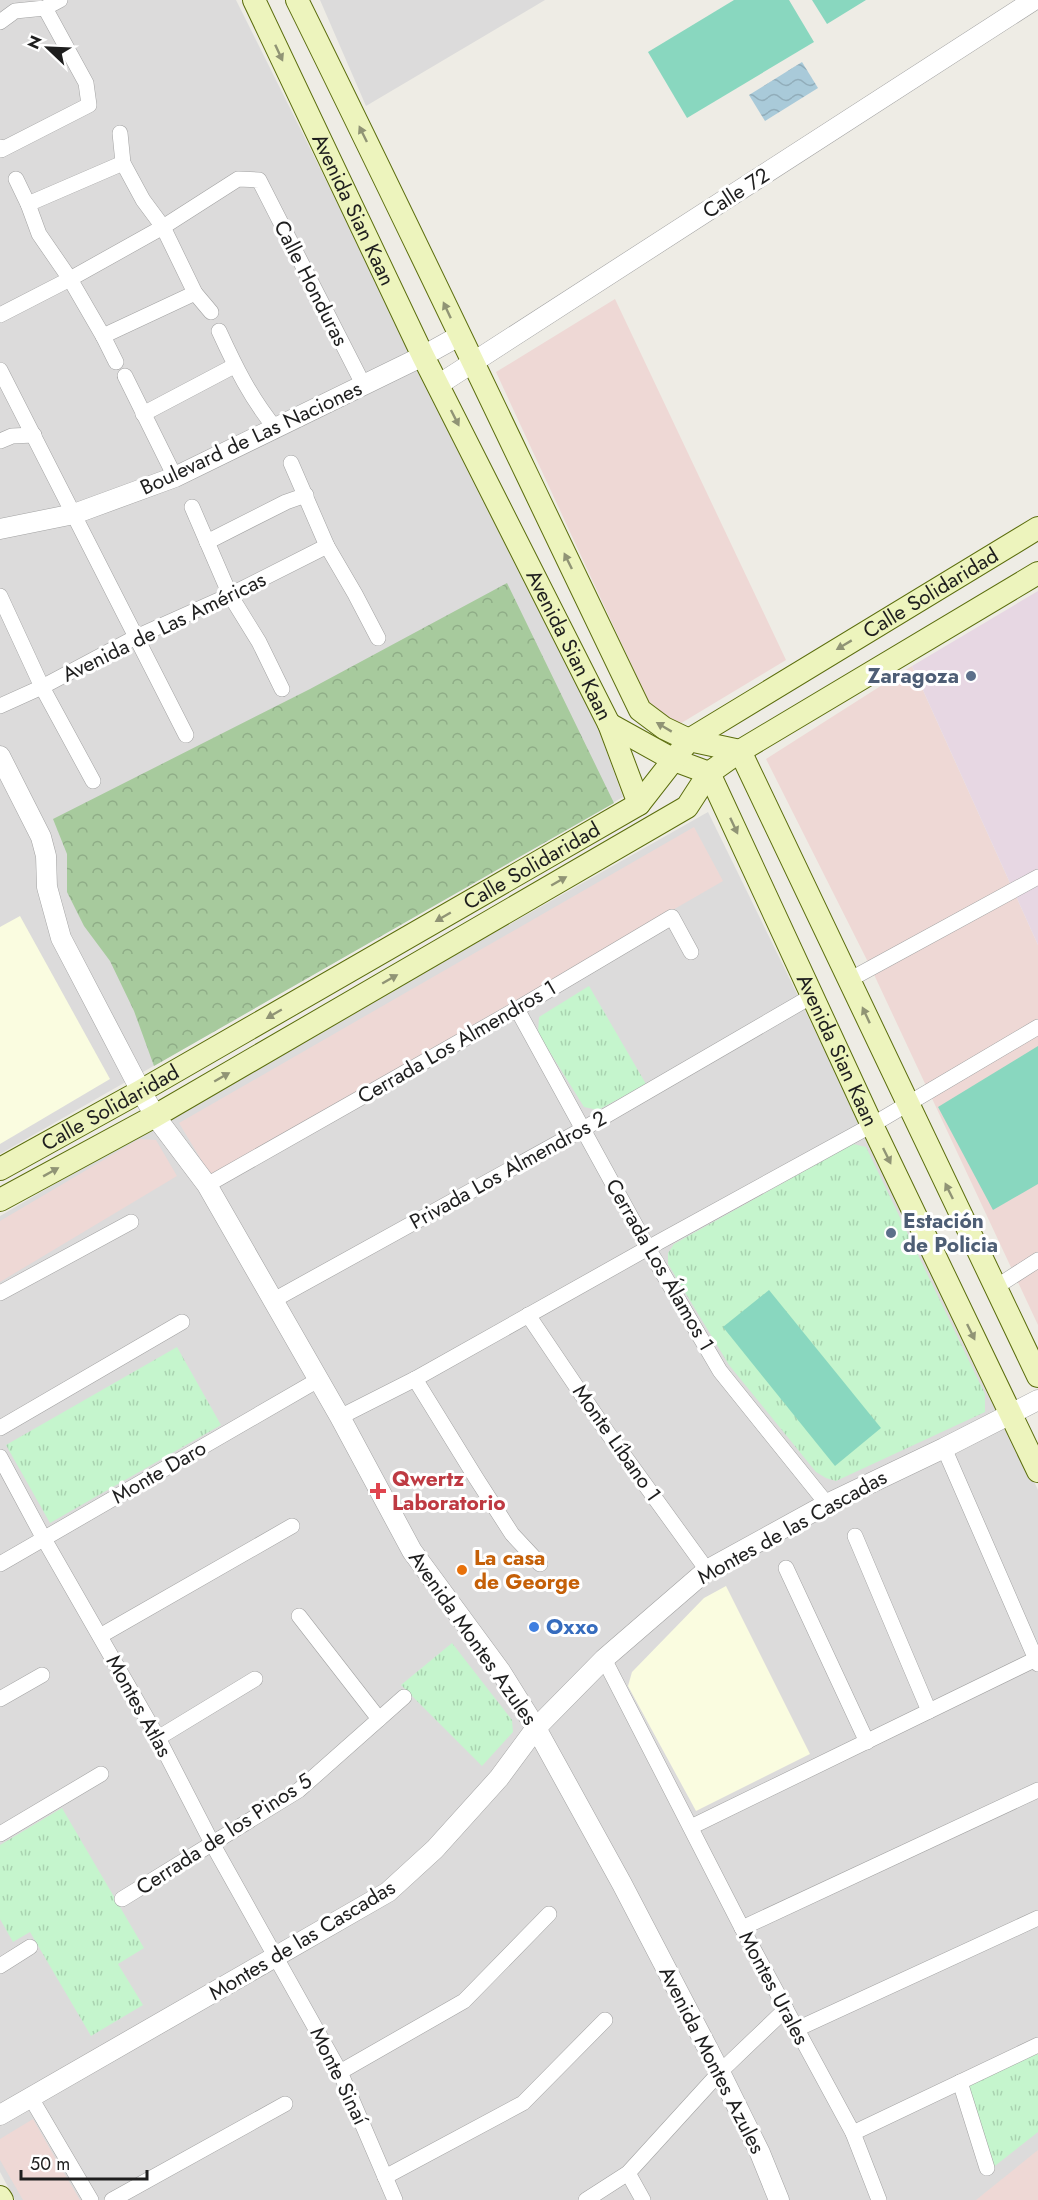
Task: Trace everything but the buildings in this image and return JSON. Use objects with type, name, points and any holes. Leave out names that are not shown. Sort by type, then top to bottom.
[{"type":"main road","name":"Avenida Sian Kaan","points":[[254,0],[423,356],[609,724],[675,760],[710,773],[872,1125],[1038,1471]]},
{"type":"main road","name":"Avenida Sian Kaan","points":[[297,0],[398,204],[472,364],[640,710],[664,728],[689,740],[740,751],[996,1287],[1032,1347],[1038,1376]]},
{"type":"main road","name":"Calle Solidaridad","points":[[0,1169],[141,1091],[639,804],[689,740],[1038,528]]},
{"type":"main road","name":"Calle Solidaridad","points":[[0,1200],[155,1116],[687,807],[710,773],[740,751],[1038,573]]},
{"type":"main road","points":[[609,724],[639,804]]},
{"type":"street","points":[[0,22],[12,6],[45,8],[60,0]]},
{"type":"street","name":"Calle 72","points":[[438,386],[1034,0]]},
{"type":"street","points":[[1,148],[89,105],[86,83],[45,8]]},
{"type":"street","points":[[120,133],[123,163],[143,200],[163,227],[195,293],[211,312]]},
{"type":"street","points":[[28,204],[123,163]]},
{"type":"street","points":[[16,179],[39,234],[70,279],[116,362]]},
{"type":"street","name":"Calle Honduras","points":[[163,227],[238,179],[259,180],[364,386]]},
{"type":"street","points":[[0,315],[163,227]]},
{"type":"street","points":[[103,336],[195,293]]},
{"type":"street","points":[[219,331],[234,366],[257,406],[276,429]]},
{"type":"street","name":"Boulevard de Las Naciones","points":[[0,529],[74,514],[175,477],[364,386],[459,336]]},
{"type":"street","points":[[143,414],[234,366]]},
{"type":"street","points":[[0,370],[4,386],[34,435],[186,735]]},
{"type":"street","points":[[125,376],[175,477]]},
{"type":"street","points":[[0,441],[12,436],[34,435]]},
{"type":"street","points":[[291,463],[327,546],[378,638]]},
{"type":"street","points":[[207,542],[286,502],[306,495]]},
{"type":"street","points":[[192,507],[230,594],[282,689]]},
{"type":"street","name":"Avenida de Las Américas","points":[[0,706],[42,687],[136,637],[327,546]]},
{"type":"street","points":[[0,596],[42,687],[93,781]]},
{"type":"street","name":"Avenida Montes Azules","points":[[0,756],[41,837],[46,856],[47,887],[61,938],[141,1091],[155,1116],[207,1185],[340,1417],[412,1551],[501,1672],[536,1728],[622,1884],[720,2072],[760,2153],[779,2200]]},
{"type":"street","points":[[849,980],[1038,877]]},
{"type":"street","name":"Cerrada Los Almendros 1","points":[[207,1185],[517,1009],[672,917],[691,952]]},
{"type":"street","name":"Privada Los Almendros 2","points":[[272,1301],[583,1129],[812,996]]},
{"type":"street","name":"Cerrada Los Álamos 1","points":[[517,1009],[648,1248],[720,1371],[827,1504]]},
{"type":"street","points":[[340,1417],[416,1379],[872,1125],[1038,1026]]},
{"type":"street","points":[[0,1293],[131,1222]]},
{"type":"street","points":[[996,1287],[1038,1260]]},
{"type":"street","name":"Monte Líbano 1","points":[[528,1315],[607,1432],[707,1570]]},
{"type":"street","points":[[0,1428],[182,1323]]},
{"type":"street","points":[[416,1379],[512,1534],[540,1564]]},
{"type":"street","name":"Monte Daro","points":[[0,1563],[318,1380]]},
{"type":"street","name":"Montes de las Cascadas","points":[[0,2115],[388,1892],[443,1840],[499,1778],[536,1728],[604,1659],[707,1570],[827,1504],[945,1448],[1038,1400]]},
{"type":"street","points":[[691,1827],[928,1711],[1037,1662],[945,1448]]},
{"type":"street","name":"Montes Atlas","points":[[0,1457],[44,1539],[158,1738],[213,1845],[277,1956]]},
{"type":"street","points":[[100,1636],[292,1526]]},
{"type":"street","points":[[855,1536],[928,1711]]},
{"type":"street","points":[[786,1568],[867,1742]]},
{"type":"street","points":[[299,1616],[379,1719]]},
{"type":"street","name":"Montes Urales","points":[[604,1659],[742,1928],[853,2133],[879,2200]]},
{"type":"street","points":[[0,1699],[42,1675]]},
{"type":"street","points":[[158,1738],[255,1679]]},
{"type":"street","name":"Cerrada de los Pinos 5","points":[[122,1899],[299,1790],[404,1697]]},
{"type":"street","points":[[0,1834],[101,1774]]},
{"type":"street","points":[[742,1928],[1038,1790]]},
{"type":"street","points":[[340,2072],[464,2001],[549,1914]]},
{"type":"street","points":[[797,2029],[1038,1918]]},
{"type":"street","points":[[0,1966],[30,1947]]},
{"type":"street","name":"Monte Sinaí","points":[[277,1956],[340,2072],[394,2200]]},
{"type":"street","points":[[586,2200],[628,2173],[720,2072],[786,2009]]},
{"type":"street","points":[[385,2177],[523,2103],[605,2020]]},
{"type":"street","points":[[853,2133],[1038,2045]]},
{"type":"street","points":[[960,2082],[987,2168]]},
{"type":"street","points":[[31,2097],[91,2200]]},
{"type":"street","points":[[112,2200],[285,2104]]},
{"type":"street","points":[[628,2173],[643,2200]]},
{"type":"shaded area","points":[[0,0],[236,0],[594,717],[623,797],[0,1154]]},
{"type":"shaded area","points":[[320,0],[545,0],[366,106]]},
{"type":"shaded area","points":[[615,299],[786,660],[678,725],[650,705],[496,372]]},
{"type":"shaded area","points":[[1038,591],[1038,945],[912,666]]},
{"type":"shaded area","points":[[912,666],[1038,945],[1038,1325],[870,966],[766,759]]},
{"type":"shaded area","points":[[708,812],[1038,1490],[1038,2200],[15,2200],[0,2172],[0,1216],[171,1116]]},
{"type":"shaded area","points":[[694,827],[723,881],[211,1176],[179,1123]]},
{"type":"shaded area","points":[[20,916],[110,1079],[0,1144],[0,927]]},
{"type":"shaded area","points":[[139,1139],[156,1140],[177,1176],[0,1282],[0,1221]]},
{"type":"shaded area","points":[[726,1586],[810,1754],[696,1811],[628,1686],[632,1672],[704,1598]]},
{"type":"shaded area","points":[[33,2119],[80,2200],[23,2200],[0,2160],[0,2139]]},
{"type":"shaded area","points":[[1038,2150],[1038,2200],[976,2200]]},
{"type":"green space","points":[[734,0],[789,0],[814,42],[687,118],[648,52]]},
{"type":"green space","points":[[812,0],[866,0],[827,24]]},
{"type":"green space","points":[[507,583],[614,803],[154,1066],[134,1011],[110,961],[84,926],[67,892],[67,854],[53,819],[310,689]]},
{"type":"green space","points":[[589,986],[646,1084],[598,1110],[584,1107],[538,1033],[539,1017]]},
{"type":"green space","points":[[1038,1046],[1038,1184],[993,1210],[938,1107]]},
{"type":"green space","points":[[853,1144],[866,1147],[985,1394],[985,1412],[836,1481],[816,1472],[729,1365],[668,1264],[668,1253],[674,1244]]},
{"type":"green space","points":[[769,1290],[881,1428],[835,1466],[723,1327]]},
{"type":"green space","points":[[177,1347],[221,1425],[50,1523],[6,1445]]},
{"type":"green space","points":[[452,1643],[512,1720],[513,1732],[482,1766],[401,1685]]},
{"type":"green space","points":[[62,1808],[144,1948],[118,1964],[143,2005],[91,2036],[30,1932],[13,1942],[0,1919],[0,1845]]},
{"type":"green space","points":[[1038,2049],[1038,2132],[991,2169],[964,2091],[968,2082]]},
{"type":"water","points":[[802,62],[818,88],[765,121],[749,95]]},
{"type":"place","name":"Zaragoza","points":[[971,676]]},
{"type":"place","name":"Estación de Policia","points":[[891,1233]]},
{"type":"place","name":"Qwertz Laboratorio","points":[[378,1491]]},
{"type":"place","name":"La casa de George","points":[[462,1570]]},
{"type":"place","name":"Oxxo","points":[[534,1627]]}]
